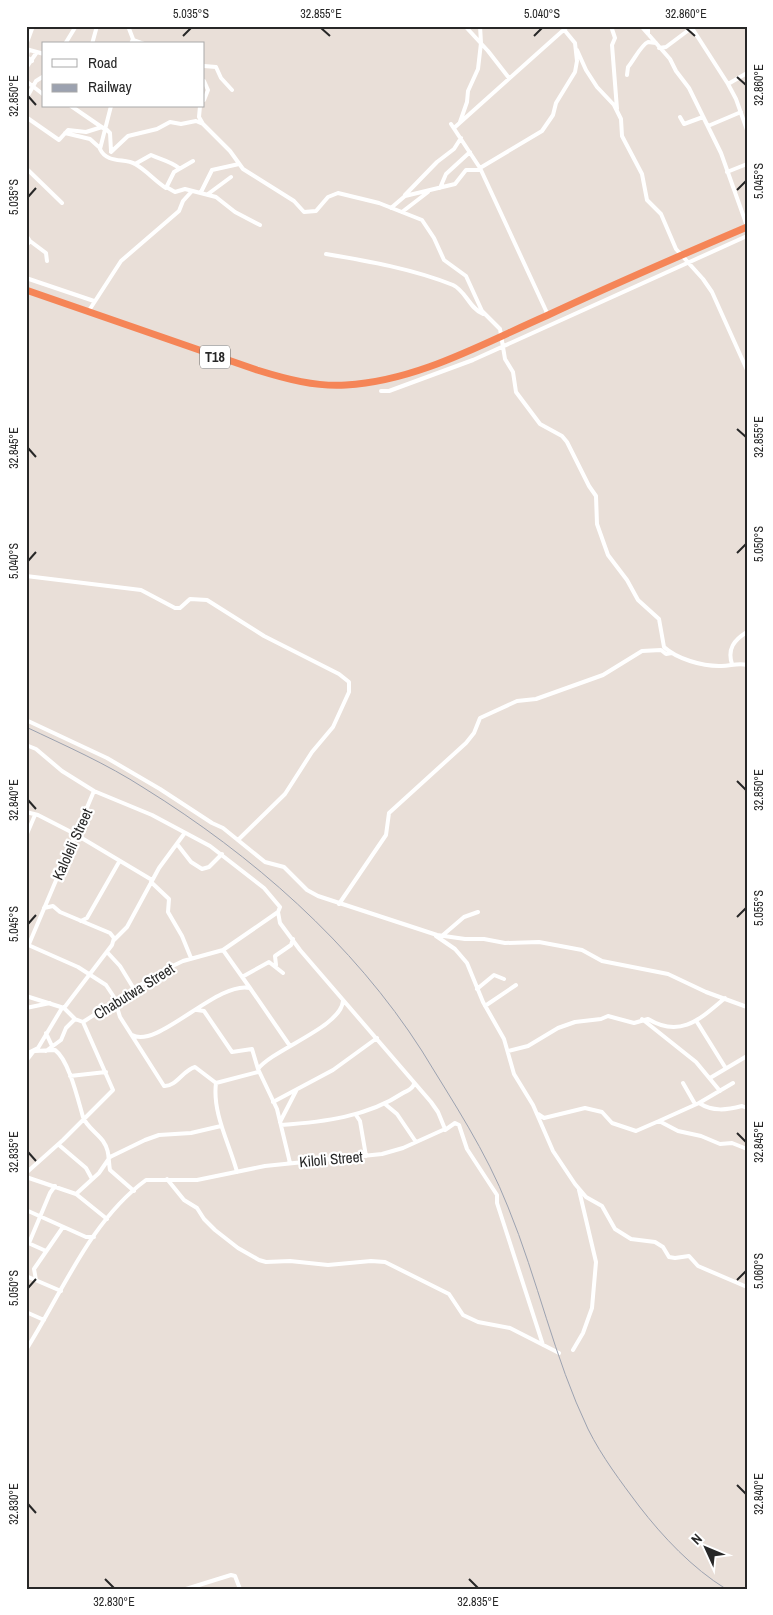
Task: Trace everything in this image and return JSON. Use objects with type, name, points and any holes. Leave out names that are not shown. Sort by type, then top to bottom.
[{"type":"highway","name":"T18","points":[[26,290],[257,370],[292,380],[328,386],[371,383],[411,374],[500,337],[747,226]]},
{"type":"street","points":[[32,61],[27,57],[27,48],[34,26]]},
{"type":"street","points":[[66,42],[76,26]]},
{"type":"street","points":[[93,42],[97,26]]},
{"type":"street","points":[[128,26],[132,42]]},
{"type":"street","points":[[465,26],[509,78]]},
{"type":"street","points":[[459,124],[467,102],[468,91],[478,70],[481,43],[480,26]]},
{"type":"street","points":[[548,315],[481,169],[453,126],[459,124],[562,28],[568,26]]},
{"type":"street","points":[[611,26],[615,38],[612,45],[617,111]]},
{"type":"street","points":[[641,26],[670,58],[676,71],[688,87],[708,126],[747,226]]},
{"type":"street","points":[[648,26],[648,34]]},
{"type":"street","points":[[660,48],[666,47],[693,27],[728,84],[747,130]]},
{"type":"street","points":[[562,28],[573,40],[586,70],[617,111],[622,121],[622,136],[642,174],[647,200],[661,214],[675,247],[712,292],[747,370]]},
{"type":"street","points":[[627,74],[628,67],[635,60],[643,45],[648,42],[656,43]]},
{"type":"street","points":[[27,48],[42,53]]},
{"type":"street","points":[[402,197],[428,192],[456,183],[466,170],[481,169],[544,130],[575,72],[577,50]]},
{"type":"street","points":[[26,68],[37,52]]},
{"type":"street","points":[[205,66],[218,69],[221,78],[232,90]]},
{"type":"street","points":[[728,84],[747,72]]},
{"type":"street","points":[[26,99],[36,81],[42,77]]},
{"type":"street","points":[[26,81],[42,94]]},
{"type":"street","points":[[205,82],[208,90],[205,98]]},
{"type":"street","points":[[74,108],[110,133],[111,152]]},
{"type":"street","points":[[80,108],[81,113]]},
{"type":"street","points":[[100,148],[109,108]]},
{"type":"street","points":[[200,108],[202,124]]},
{"type":"street","points":[[708,126],[741,112]]},
{"type":"street","points":[[26,117],[58,140],[68,130],[86,132],[104,128]]},
{"type":"street","points":[[680,117],[684,124],[703,117]]},
{"type":"street","points":[[107,156],[127,136],[157,129],[170,122],[182,124],[196,121],[202,124],[247,172],[294,201],[304,212],[316,211],[328,197],[338,192],[417,217],[423,222],[444,261],[459,269],[468,279],[485,315]]},
{"type":"street","points":[[64,133],[90,139],[107,156],[121,162],[135,164],[175,192],[184,189],[208,194],[221,200],[235,212],[260,225]]},
{"type":"street","points":[[391,208],[437,162],[454,148],[461,138]]},
{"type":"street","points":[[440,188],[446,174],[470,152]]},
{"type":"street","points":[[135,164],[151,155],[169,161],[179,168]]},
{"type":"street","points":[[228,167],[232,155]]},
{"type":"street","points":[[168,188],[174,172],[192,161]]},
{"type":"street","points":[[201,192],[212,170],[239,164]]},
{"type":"street","points":[[727,172],[747,164]]},
{"type":"street","points":[[26,172],[28,170],[35,174],[62,203]]},
{"type":"street","points":[[208,194],[231,177]]},
{"type":"street","points":[[88,312],[115,269],[180,210],[183,201],[192,191]]},
{"type":"street","points":[[402,212],[428,192]]},
{"type":"street","points":[[26,235],[30,241],[46,252],[48,261]]},
{"type":"street","points":[[381,390],[390,391],[503,347],[747,236]]},
{"type":"street","points":[[26,246],[30,241]]},
{"type":"street","points":[[326,254],[393,267],[452,285],[475,310],[485,315],[500,329],[506,362],[513,372],[516,392],[540,424],[566,440],[596,496],[597,524],[608,555],[628,580],[638,600],[659,619],[662,643],[672,653],[694,664],[719,666],[747,664]]},
{"type":"street","points":[[26,278],[94,300]]},
{"type":"street","points":[[26,576],[141,590],[175,608],[180,608],[190,600],[207,600],[264,636],[339,674],[348,681],[349,692],[342,703],[335,723],[312,752],[285,794],[238,840]]},
{"type":"street","points":[[732,664],[731,647],[737,638],[747,632]]},
{"type":"street","points":[[339,904],[386,835],[389,813],[466,743],[474,733],[480,718],[517,701],[536,699],[602,675],[642,651],[659,650],[666,654],[672,653]]},
{"type":"street","points":[[26,720],[107,758],[223,828],[266,862],[284,867],[311,893],[434,935],[458,952],[468,966],[485,1006],[499,1028],[514,1074],[538,1114],[553,1151],[579,1188],[590,1200],[602,1206],[611,1225],[618,1231],[633,1239],[655,1242],[672,1258],[689,1256],[699,1266],[747,1287]]},
{"type":"street","name":"Kaloleli Street","points":[[26,745],[36,749],[62,770],[94,791],[27,944]]},
{"type":"street","points":[[94,791],[152,816],[222,854],[268,892],[279,905],[280,923],[343,1001],[377,1038],[438,1112],[444,1130],[455,1123],[459,1125],[467,1150],[497,1195],[497,1203],[543,1345]]},
{"type":"street","points":[[26,812],[75,834],[152,881],[169,900],[168,912],[192,958]]},
{"type":"street","points":[[26,836],[35,815]]},
{"type":"street","points":[[26,1060],[114,940],[128,927],[164,859],[184,834]]},
{"type":"street","points":[[177,844],[191,862],[202,869],[209,867],[222,854]]},
{"type":"street","points":[[80,921],[87,918],[118,862]]},
{"type":"street","points":[[50,895],[53,906],[60,912],[110,933],[114,940]]},
{"type":"street","points":[[44,908],[53,906]]},
{"type":"street","name":"Chabutwa Street","points":[[26,996],[63,1008],[75,1019],[83,1022],[162,971],[192,958],[223,950],[278,912]]},
{"type":"street","points":[[443,935],[464,917],[478,912]]},
{"type":"street","points":[[87,918],[90,925]]},
{"type":"street","points":[[434,935],[462,939],[484,938],[501,943],[539,942],[582,950],[602,961],[668,974],[706,992],[725,998],[739,1006],[747,1007]]},
{"type":"street","points":[[276,966],[275,956],[291,945],[293,939]]},
{"type":"street","points":[[27,944],[106,984],[115,1001],[120,1017],[164,1086],[170,1085],[184,1073],[195,1067],[216,1083]]},
{"type":"street","points":[[223,950],[290,1046]]},
{"type":"street","points":[[107,952],[129,978],[134,989]]},
{"type":"street","points":[[242,977],[269,962],[283,973]]},
{"type":"street","points":[[477,989],[494,975],[504,979]]},
{"type":"street","points":[[130,1034],[138,1039],[144,1038],[171,1026],[225,993],[245,986],[250,988]]},
{"type":"street","points":[[485,1006],[516,986]]},
{"type":"street","points":[[508,1051],[528,1046],[558,1028],[575,1022],[602,1019],[608,1016],[634,1023],[648,1018],[665,1027],[697,1022],[725,998]]},
{"type":"street","points":[[216,1083],[258,1070],[290,1046],[321,1027],[341,1009],[343,1001]]},
{"type":"street","points":[[26,1008],[50,1003]]},
{"type":"street","points":[[195,1010],[206,1012],[232,1052],[252,1049],[258,1070],[274,1102],[290,1163]]},
{"type":"street","points":[[46,1051],[62,1038],[66,1028],[75,1019]]},
{"type":"street","points":[[642,1019],[687,1054],[720,1091]]},
{"type":"street","points":[[83,1022],[113,1090],[59,1145],[26,1175],[76,1194],[107,1220]]},
{"type":"street","points":[[697,1022],[725,1067]]},
{"type":"street","points":[[46,1032],[52,1046]]},
{"type":"street","points":[[274,1102],[344,1063],[377,1038]]},
{"type":"street","points":[[26,1054],[34,1051],[57,1051],[70,1076],[84,1118],[104,1142],[110,1157],[110,1166],[113,1174],[134,1191]]},
{"type":"street","points":[[710,1078],[725,1067],[747,1056]]},
{"type":"street","points":[[70,1076],[106,1072]]},
{"type":"street","points":[[216,1083],[215,1095],[220,1126],[237,1172]]},
{"type":"street","points":[[683,1083],[697,1103],[708,1108],[726,1111],[742,1106],[747,1108]]},
{"type":"street","points":[[538,1114],[544,1118],[586,1108],[603,1112],[612,1123],[636,1131],[697,1103],[733,1083]]},
{"type":"street","points":[[281,1124],[356,1114],[385,1104],[412,1089],[414,1084]]},
{"type":"street","points":[[281,1124],[296,1091]]},
{"type":"street","points":[[385,1104],[397,1114],[416,1142]]},
{"type":"street","points":[[356,1114],[360,1121],[366,1156]]},
{"type":"street","points":[[659,1120],[678,1131],[701,1136],[720,1144],[732,1143],[747,1150]]},
{"type":"street","points":[[76,1194],[92,1179],[110,1157],[154,1136],[191,1132],[220,1126]]},
{"type":"street","name":"Kiloli Street","points":[[26,1350],[28,1343],[94,1237],[134,1191],[149,1179],[190,1180],[265,1166],[390,1153],[444,1130]]},
{"type":"street","points":[[59,1145],[83,1164],[92,1179]]},
{"type":"street","points":[[167,1179],[184,1200],[197,1208],[215,1230],[238,1248],[258,1260],[328,1265],[386,1262],[449,1294],[463,1315],[478,1322],[510,1328],[559,1353]]},
{"type":"street","points":[[46,1251],[28,1243],[41,1218],[50,1193],[56,1186]]},
{"type":"street","points":[[573,1350],[583,1333],[592,1308],[596,1262],[579,1188]]},
{"type":"street","points":[[26,1210],[86,1237],[94,1237]]},
{"type":"street","points":[[36,1280],[34,1269],[63,1227]]},
{"type":"street","points":[[26,1276],[61,1291]]},
{"type":"street","points":[[26,1312],[44,1320]]},
{"type":"street","points":[[186,1589],[231,1575],[235,1576],[240,1589]]},
{"type":"railway","points":[[26,727],[130,779],[223,842],[298,904],[365,974],[395,1011],[422,1051],[490,1166],[519,1235],[565,1375],[588,1429],[599,1449],[639,1506],[658,1529],[701,1572],[726,1589]]}]
